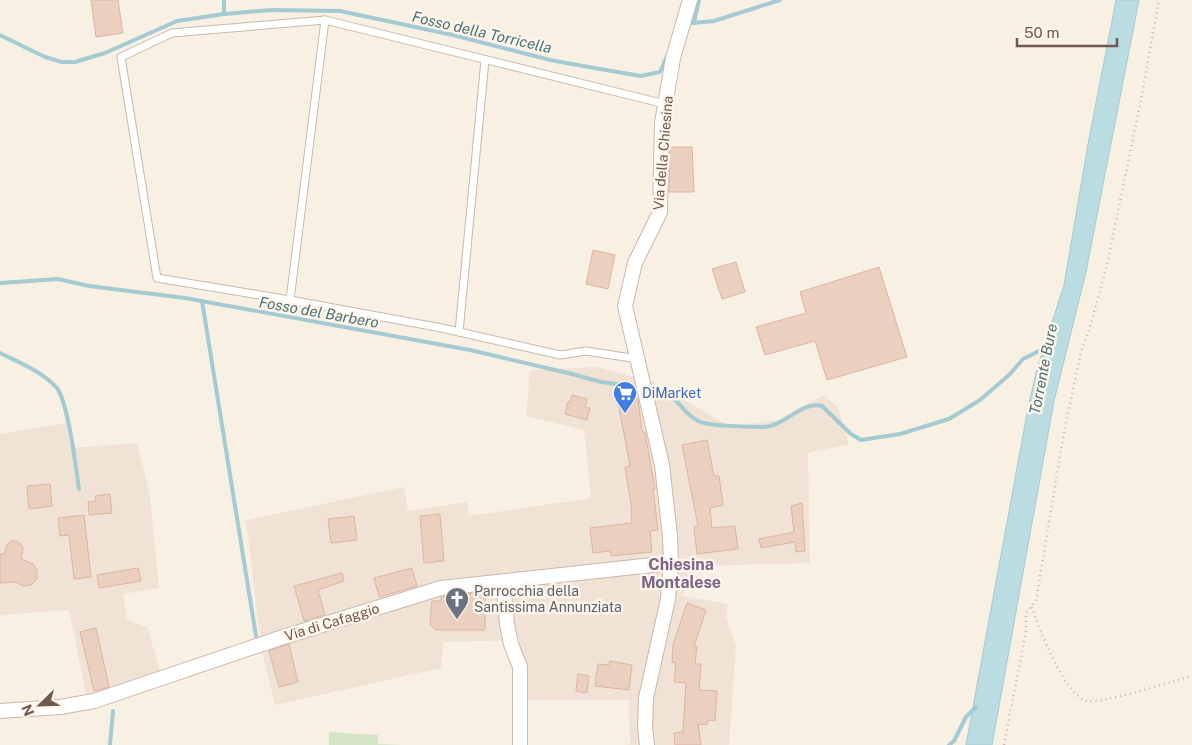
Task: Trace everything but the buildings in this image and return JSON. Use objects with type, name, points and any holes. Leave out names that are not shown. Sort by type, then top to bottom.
[{"type":"street","name":"Via della Chiesina","points":[[647,745],[645,727],[646,698],[668,599],[671,563],[670,536],[662,465],[625,306],[635,263],[660,212],[662,123],[673,58],[690,0]]},
{"type":"street","name":"Via di Cafaggio","points":[[0,711],[60,707],[94,701],[277,639],[447,586],[503,582],[671,563]]},
{"type":"street","points":[[503,582],[507,624],[520,667],[520,745]]},
{"type":"lane","points":[[638,359],[586,351],[560,354],[459,332],[290,300],[157,278],[121,57],[172,32],[324,20],[665,104]]},
{"type":"lane","points":[[290,300],[324,20]]},
{"type":"lane","points":[[459,332],[485,60]]},
{"type":"path","points":[[1004,745],[1026,631],[1026,613],[1036,601],[1064,432],[1081,352],[1106,269],[1159,0]]},
{"type":"path","points":[[1032,606],[1039,630],[1062,674],[1075,693],[1086,701],[1092,702],[1192,676]]},
{"type":"shaded area","points":[[597,367],[651,381],[729,426],[779,420],[824,395],[838,408],[849,444],[808,453],[810,563],[698,566],[682,596],[728,604],[726,617],[736,646],[729,745],[624,745],[630,744],[629,700],[524,700],[524,655],[517,640],[443,642],[441,668],[275,705],[262,652],[246,520],[404,487],[408,511],[467,502],[469,516],[591,498],[584,430],[526,416],[530,370]]},
{"type":"shaded area","points":[[66,423],[70,448],[137,443],[149,490],[159,588],[123,594],[127,620],[147,627],[164,684],[89,709],[69,610],[0,615],[0,434]]},
{"type":"green space","points":[[329,732],[378,735],[378,744],[403,745],[329,745]]},
{"type":"water","name":"Torrente Bure","points":[[1116,0],[1139,0],[1086,272],[1054,401],[992,745],[966,745],[1028,408],[1037,369],[1064,285],[1088,144]]},
{"type":"waterway","points":[[224,0],[224,14]]},
{"type":"waterway","points":[[694,22],[699,0]]},
{"type":"waterway","name":"Fosso della Torricella","points":[[693,23],[714,21],[780,0]]},
{"type":"waterway","name":"Fosso della Torricella","points":[[0,35],[45,57],[62,62],[75,62],[105,53],[177,21],[224,14],[272,10],[340,11],[453,35],[550,60],[641,76],[660,72],[668,54]]},
{"type":"waterway","name":"Fosso del Barbero","points":[[0,283],[58,279],[89,286],[185,298],[470,350],[601,382],[632,386]]},
{"type":"waterway","points":[[202,301],[256,636]]},
{"type":"waterway","name":"Fosso del Barbero","points":[[652,389],[674,399],[698,421],[719,425],[770,426],[807,407],[822,406],[851,434],[861,440],[900,434],[949,419],[980,400],[1009,375],[1023,359],[1045,348],[1047,345]]},
{"type":"waterway","points":[[0,353],[44,376],[56,387],[68,419],[79,489]]},
{"type":"waterway","points":[[949,745],[954,741],[966,717],[976,707]]},
{"type":"waterway","points":[[110,745],[113,711]]},
{"type":"place","name":"DiMarket","points":[[625,414]]},
{"type":"place","name":"Parrocchia della Santissima Annunziata","points":[[457,620]]},
{"type":"district","name":"Chiesina Montalese","points":[[681,573]]}]
